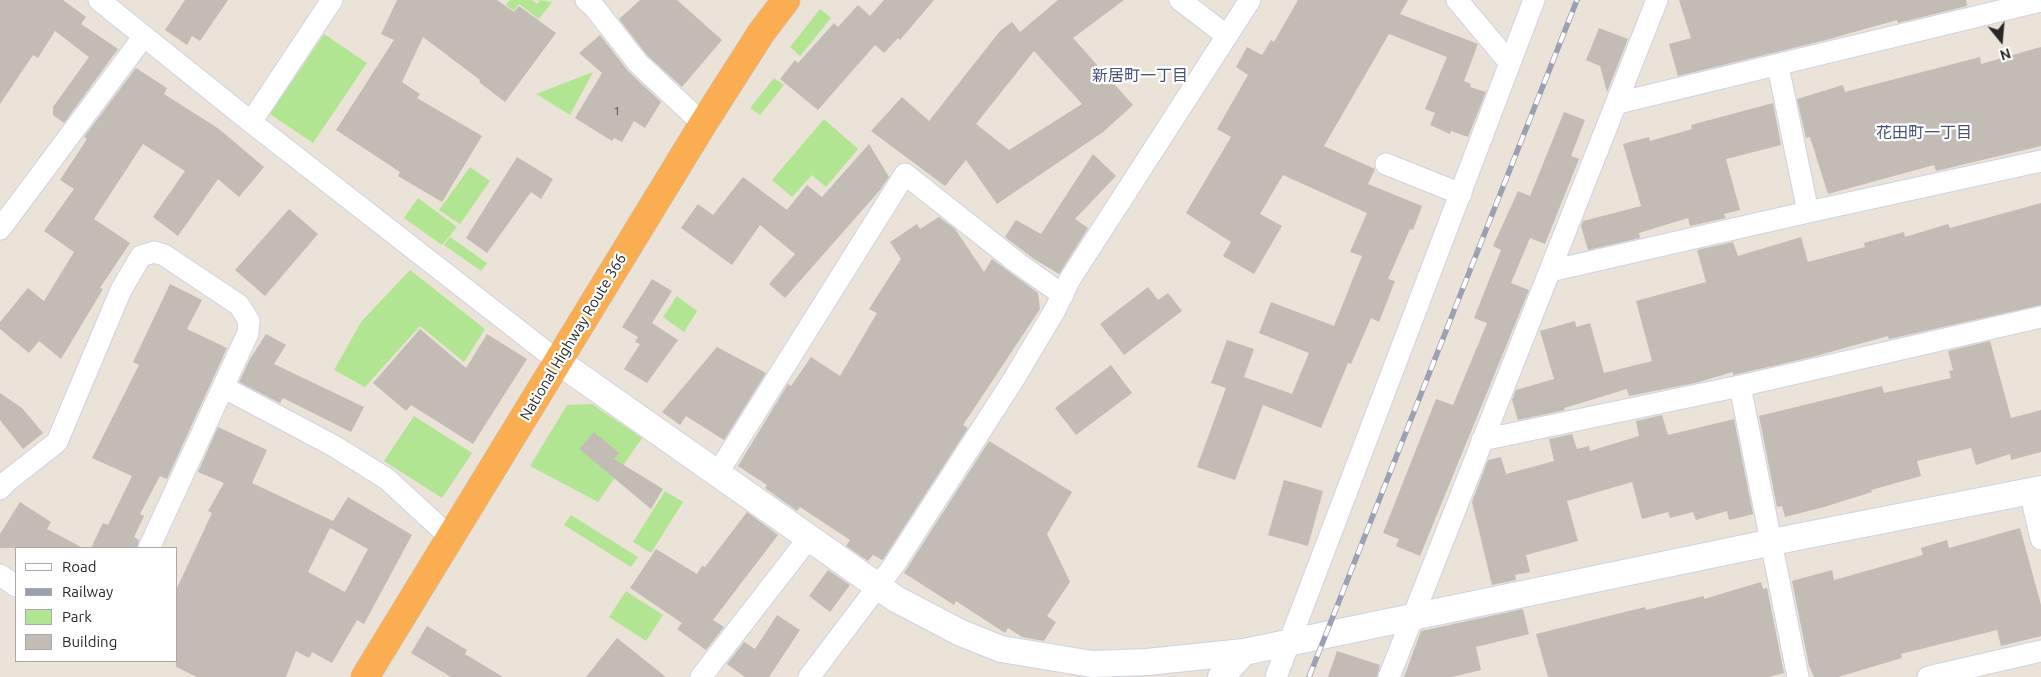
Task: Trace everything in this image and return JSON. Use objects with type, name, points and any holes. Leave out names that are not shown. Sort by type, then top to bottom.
[{"type":"highway","name":"National Highway Route 366","points":[[365,677],[760,32],[786,0]]},
{"type":"street","points":[[100,0],[125,8],[144,36],[251,122],[559,362],[877,586],[961,634],[1001,649],[1092,664],[1244,652],[2036,490],[2041,539]]},
{"type":"street","points":[[251,122],[332,0]]},
{"type":"street","points":[[586,0],[594,6],[638,63],[703,124]]},
{"type":"street","points":[[1180,0],[1228,36]]},
{"type":"street","points":[[809,677],[894,565],[1012,382],[1056,310],[1062,295],[1132,181],[1160,142],[1250,0]]},
{"type":"street","points":[[1457,0],[1509,62]]},
{"type":"street","points":[[1276,677],[1534,0]]},
{"type":"street","points":[[1389,677],[1618,103],[1657,0]]},
{"type":"street","points":[[1618,103],[1778,66],[1999,5],[2041,2]]},
{"type":"street","points":[[0,229],[144,36]]},
{"type":"street","points":[[1778,66],[1808,212]]},
{"type":"street","points":[[1550,271],[2041,161]]},
{"type":"street","points":[[1386,164],[1461,194]]},
{"type":"street","points":[[717,474],[905,174],[1019,264],[1062,295]]},
{"type":"street","points":[[0,489],[57,442],[121,290],[141,256],[154,252],[164,255],[239,305],[249,320],[248,333],[149,547]]},
{"type":"street","points":[[1482,440],[1740,386],[2041,317]]},
{"type":"street","points":[[1740,386],[1798,677]]},
{"type":"street","points":[[223,387],[334,446],[387,479],[451,538]]},
{"type":"street","points":[[701,677],[808,538]]},
{"type":"street","points":[[0,575],[15,585]]},
{"type":"street","points":[[1928,677],[2041,651]]},
{"type":"street","points":[[1221,677],[1244,652]]},
{"type":"green space","points":[[510,0],[532,0],[537,4],[540,0],[552,2],[539,19],[519,4],[514,11],[506,5]]},
{"type":"green space","points":[[820,9],[831,18],[800,56],[790,47]]},
{"type":"green space","points":[[324,34],[367,63],[313,143],[270,114]]},
{"type":"green space","points":[[593,72],[570,115],[536,94]]},
{"type":"green space","points":[[774,78],[784,85],[760,115],[750,108]]},
{"type":"green space","points":[[824,119],[858,149],[826,187],[812,175],[792,197],[772,180]]},
{"type":"green space","points":[[470,167],[490,181],[460,224],[439,210]]},
{"type":"green space","points":[[418,198],[457,227],[442,245],[404,218]]},
{"type":"green space","points":[[450,237],[487,263],[481,271],[444,245]]},
{"type":"green space","points":[[410,270],[485,329],[464,362],[420,326],[365,387],[334,370],[361,322]]},
{"type":"green space","points":[[677,296],[697,311],[684,332],[663,317]]},
{"type":"green space","points":[[592,404],[642,438],[598,502],[530,466],[567,405]]},
{"type":"green space","points":[[414,416],[472,453],[442,498],[384,461]]},
{"type":"green space","points":[[665,491],[683,502],[651,553],[633,542]]},
{"type":"green space","points":[[571,515],[638,557],[631,567],[564,525]]},
{"type":"green space","points":[[626,591],[663,615],[646,641],[609,617]]},
{"type":"building","points":[[0,0],[63,0],[86,17],[81,24],[118,49],[64,123],[53,115],[53,107],[89,57],[55,31],[38,58],[33,55],[0,104]]},
{"type":"building","points":[[185,0],[228,0],[200,41],[192,36],[187,45],[165,30]]},
{"type":"building","points":[[397,0],[497,0],[514,12],[519,6],[556,33],[505,102],[479,82],[480,80],[423,37],[402,82],[420,94],[417,98],[482,136],[442,202],[398,176],[400,172],[336,130],[394,40],[381,34]]},
{"type":"building","points":[[640,0],[677,0],[722,40],[682,87],[647,55],[619,19]]},
{"type":"building","points":[[884,0],[934,0],[900,40],[898,38],[884,53],[875,45],[818,110],[780,79],[795,60],[798,63],[834,23],[838,27],[858,5],[870,16]]},
{"type":"building","points":[[1058,0],[1124,0],[1073,38],[1133,105],[1103,132],[997,204],[966,160],[945,186],[871,131],[902,97],[929,121],[1000,31],[1012,22],[1020,32]],"holes":[[[1034,51],[1082,104],[1009,150],[976,124]]]},
{"type":"building","points":[[1298,0],[1408,0],[1400,14],[1478,44],[1464,81],[1471,84],[1470,87],[1486,92],[1468,137],[1451,131],[1450,134],[1430,125],[1435,113],[1425,109],[1447,57],[1389,34],[1324,146],[1375,169],[1368,184],[1422,206],[1413,230],[1410,229],[1388,279],[1395,281],[1379,322],[1371,318],[1351,364],[1348,363],[1321,428],[1263,405],[1235,480],[1197,467],[1226,388],[1211,383],[1227,340],[1254,349],[1244,377],[1292,394],[1309,353],[1259,333],[1271,302],[1334,326],[1362,256],[1350,252],[1367,213],[1283,175],[1260,214],[1282,226],[1254,274],[1223,256],[1231,242],[1186,213],[1231,137],[1217,129],[1248,75],[1236,67],[1247,47],[1262,55],[1271,40],[1274,42]]},
{"type":"building","points":[[1679,0],[1966,0],[1967,6],[1898,23],[1897,20],[1826,40],[1678,76],[1669,44],[1691,38]]},
{"type":"building","points":[[1599,28],[1628,39],[1607,92],[1600,66],[1586,60]]},
{"type":"building","points":[[600,35],[628,71],[661,102],[645,128],[634,121],[622,142],[614,138],[612,141],[575,118],[602,73],[579,53]]},
{"type":"building","points":[[2041,47],[2041,146],[1936,171],[1934,165],[1828,194],[1810,137],[1806,138],[1797,99],[1843,85],[1845,92],[1980,57],[1981,64]]},
{"type":"building","points":[[136,68],[167,88],[164,94],[219,129],[264,167],[239,197],[218,179],[178,236],[153,217],[185,171],[143,144],[94,219],[130,243],[100,288],[103,289],[61,359],[39,341],[29,353],[0,329],[0,322],[28,288],[44,301],[74,252],[44,231],[74,189],[60,180],[87,139],[84,137]]},
{"type":"building","points":[[1773,103],[1781,145],[1726,159],[1740,210],[1724,214],[1726,218],[1690,226],[1688,218],[1639,233],[1640,238],[1588,250],[1581,226],[1583,221],[1641,206],[1623,144],[1649,137],[1650,141],[1692,129],[1691,125]]},
{"type":"building","points":[[1564,112],[1585,120],[1571,156],[1579,159],[1545,244],[1530,238],[1511,283],[1529,290],[1420,556],[1396,546],[1399,539],[1383,533],[1436,399],[1453,405],[1487,323],[1474,318],[1501,250],[1493,246],[1518,191],[1530,196]]},
{"type":"building","points":[[869,144],[889,177],[880,190],[785,298],[769,284],[795,254],[760,225],[732,265],[681,228],[698,204],[713,215],[743,177],[787,210],[807,185],[822,197]]},
{"type":"building","points":[[1093,154],[1116,176],[1075,219],[1088,228],[1059,274],[1034,259],[1005,237],[1016,220],[1041,234]]},
{"type":"building","points":[[517,157],[553,179],[541,199],[531,192],[487,253],[466,238]]},
{"type":"building","points":[[2041,203],[2041,305],[1889,339],[1888,336],[1812,357],[1733,375],[1733,372],[1695,383],[1629,396],[1627,389],[1564,408],[1565,410],[1518,420],[1512,400],[1516,390],[1554,379],[1540,331],[1575,321],[1576,327],[1590,323],[1604,373],[1652,361],[1636,301],[1706,282],[1697,250],[1733,242],[1738,256],[1801,237],[1808,262],[1865,247],[1864,243],[1904,232],[1905,237],[1948,224],[1950,228]]},
{"type":"building","points":[[289,209],[318,234],[265,296],[235,270]]},
{"type":"building","points":[[939,217],[955,229],[984,272],[992,259],[1038,293],[1040,309],[963,425],[968,428],[884,558],[882,560],[873,555],[868,561],[846,546],[850,540],[800,507],[797,511],[765,488],[767,485],[738,466],[788,384],[791,386],[811,357],[840,376],[877,313],[869,309],[901,259],[890,242],[917,224],[920,229]]},
{"type":"building","points":[[652,279],[672,291],[652,323],[678,340],[647,383],[624,369],[640,344],[635,342],[638,337],[622,327]]},
{"type":"building","points":[[170,284],[202,300],[187,329],[227,348],[167,479],[160,476],[140,514],[144,516],[134,537],[139,540],[137,547],[91,547],[103,523],[108,525],[132,476],[92,458],[139,365],[133,362]]},
{"type":"building","points":[[1148,287],[1158,300],[1168,293],[1182,311],[1124,355],[1100,324]]},
{"type":"building","points":[[420,329],[466,368],[487,334],[527,359],[473,444],[411,405],[406,411],[373,383]]},
{"type":"building","points":[[266,334],[286,345],[274,364],[364,407],[351,432],[283,398],[280,403],[239,382],[250,359]]},
{"type":"building","points":[[1990,341],[2011,418],[2041,410],[2041,452],[2011,460],[2010,454],[1976,465],[1971,448],[1917,461],[1921,476],[1871,490],[1872,492],[1824,507],[1785,517],[1782,506],[1777,507],[1759,416],[1882,386],[1884,393],[1951,378],[1949,371],[1953,370],[1948,351]]},
{"type":"building","points":[[717,347],[766,373],[724,440],[686,416],[680,425],[662,412]]},
{"type":"building","points":[[1111,365],[1132,393],[1076,435],[1055,408]]},
{"type":"building","points":[[0,393],[22,408],[43,433],[23,449],[0,420]]},
{"type":"building","points":[[1662,415],[1668,435],[1734,419],[1753,514],[1729,520],[1727,511],[1696,520],[1693,512],[1670,518],[1668,512],[1642,519],[1632,482],[1567,501],[1578,541],[1526,555],[1530,572],[1515,575],[1516,580],[1492,585],[1472,502],[1488,460],[1501,457],[1506,474],[1554,461],[1549,439],[1572,434],[1577,449],[1589,446],[1590,451],[1639,436],[1636,421]]},
{"type":"building","points":[[218,427],[267,450],[252,483],[333,521],[348,497],[412,535],[364,624],[357,620],[332,663],[312,652],[309,658],[296,651],[286,677],[197,677],[176,667],[176,662],[178,662],[178,586],[212,513],[208,511],[224,483],[198,472]],"holes":[[[330,528],[368,549],[345,592],[308,572]]]},
{"type":"building","points":[[594,432],[619,453],[614,459],[663,489],[651,509],[579,449]]},
{"type":"building","points":[[989,441],[1072,492],[1047,534],[1070,582],[1047,616],[1056,622],[1044,641],[1022,637],[1008,628],[1005,633],[956,601],[954,605],[904,573]]},
{"type":"building","points":[[1284,480],[1323,491],[1308,546],[1268,535]]},
{"type":"building","points":[[20,502],[51,522],[47,529],[81,547],[0,548],[0,534]]},
{"type":"building","points":[[747,512],[778,535],[713,620],[724,627],[706,650],[677,629],[682,623],[630,588],[656,549],[697,574],[702,566],[705,567]]},
{"type":"building","points":[[2020,528],[2041,605],[2041,636],[2001,646],[1997,630],[1901,654],[1902,658],[1838,677],[1814,677],[1809,666],[1792,581],[1832,570],[1834,580],[1923,555],[1921,548],[1947,540],[1949,548]]},
{"type":"building","points":[[828,570],[850,585],[830,612],[809,596]]},
{"type":"building","points":[[1761,582],[1763,589],[1767,588],[1784,673],[1768,677],[1548,677],[1536,634],[1645,607],[1646,610],[1704,596],[1704,599]]},
{"type":"building","points":[[1523,609],[1529,634],[1476,647],[1481,670],[1452,677],[1404,677],[1421,631]]},
{"type":"building","points":[[777,615],[800,630],[769,677],[745,677],[727,664],[744,642],[755,649]]},
{"type":"building","points":[[427,626],[467,650],[465,654],[503,677],[451,677],[411,653]]},
{"type":"building","points":[[617,638],[666,677],[586,677]]},
{"type":"building","points":[[1337,651],[1380,665],[1377,677],[1328,677]]},
{"type":"railway","points":[[1309,677],[1577,0]]},
{"type":"district","name":"新居町一丁目","points":[[1140,76]]},
{"type":"district","name":"花田町一丁目","points":[[1924,133]]}]
